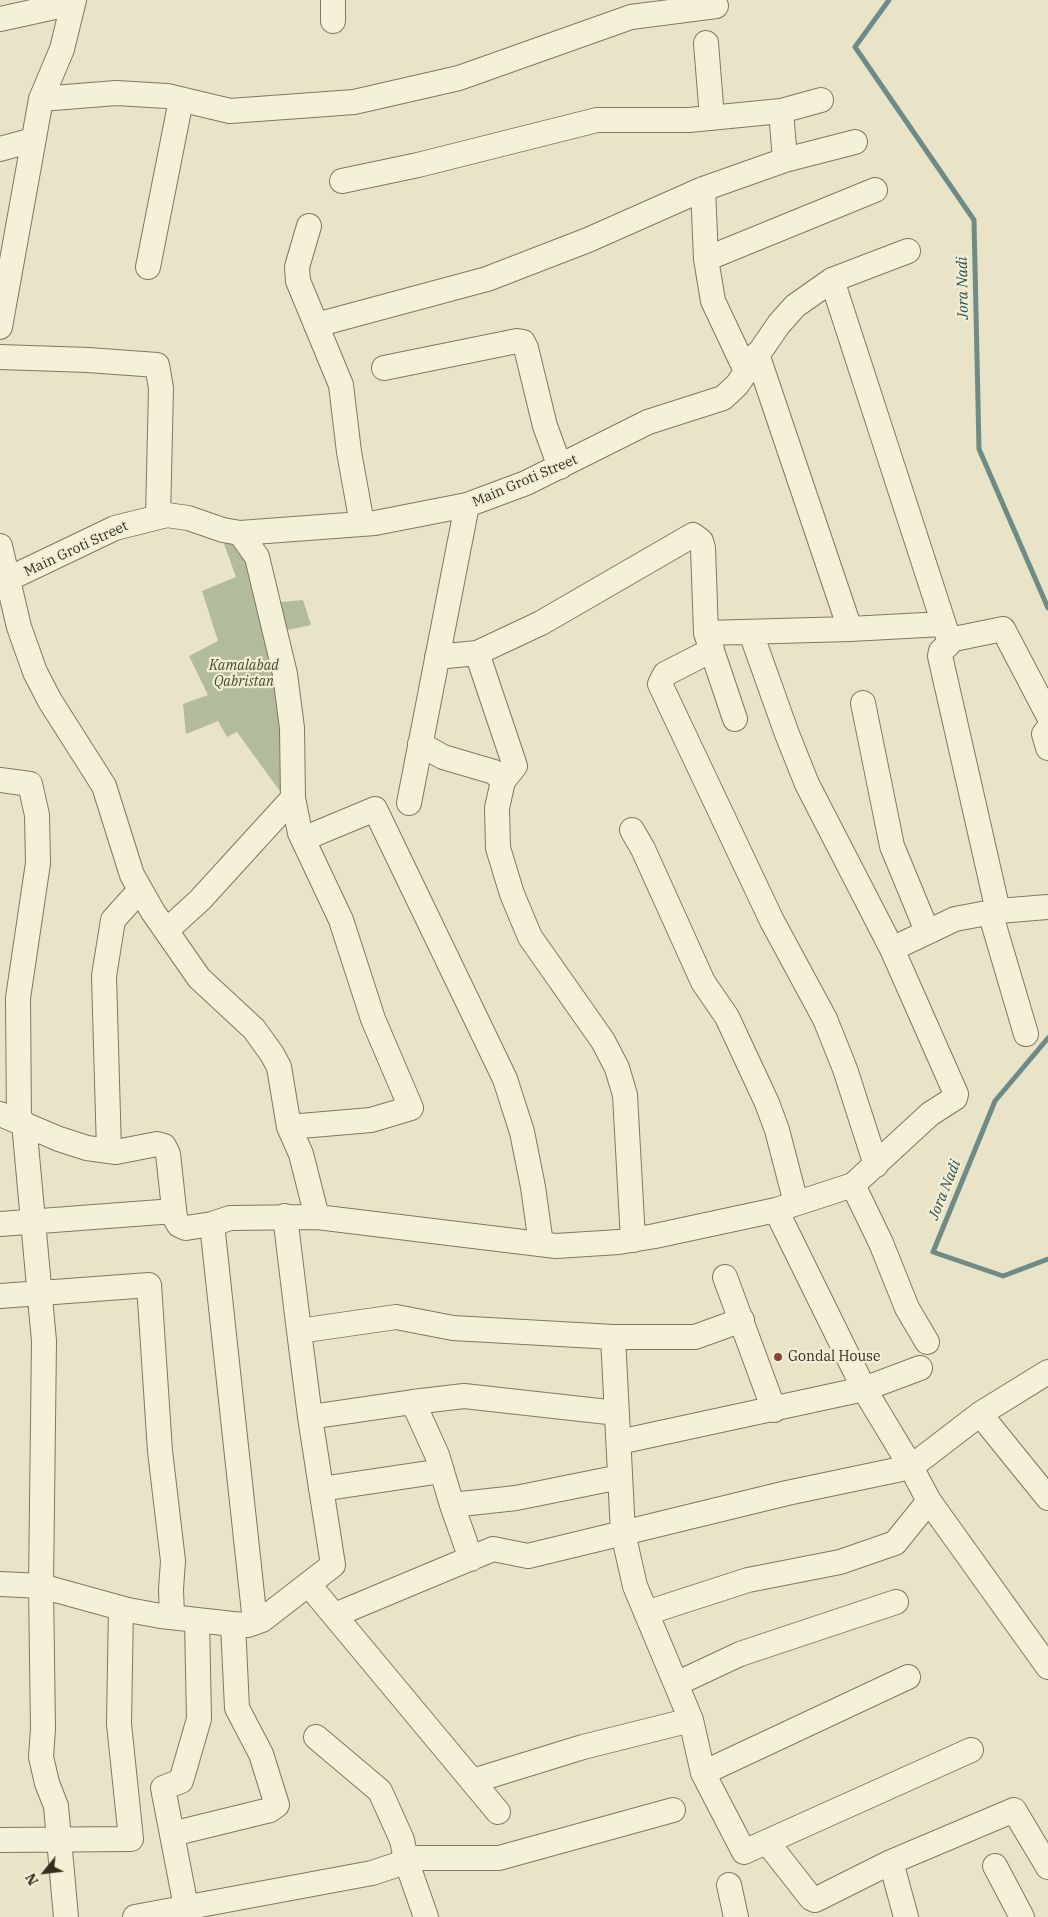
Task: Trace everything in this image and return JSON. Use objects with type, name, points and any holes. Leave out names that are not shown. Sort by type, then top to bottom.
[{"type":"street","points":[[0,19],[74,2],[62,49],[41,99],[2,300],[0,327]]},
{"type":"street","points":[[41,99],[116,93],[167,96],[230,111],[354,102],[460,78],[627,9],[716,6]]},
{"type":"street","points":[[706,43],[712,118]]},
{"type":"street","points":[[148,267],[181,100]]},
{"type":"street","points":[[342,181],[418,165],[597,120],[712,118],[781,111],[821,100]]},
{"type":"street","points":[[781,111],[784,160]]},
{"type":"street","points":[[0,149],[33,140]]},
{"type":"street","points":[[316,326],[487,280],[588,240],[703,189],[784,160],[855,142]]},
{"type":"street","points":[[703,189],[706,259],[713,300],[751,363],[850,629]]},
{"type":"street","points":[[706,259],[875,190]]},
{"type":"street","points":[[309,226],[298,267],[298,281],[341,385],[349,452],[362,524]]},
{"type":"street","name":"Main Groti Street","points":[[4,582],[115,528],[167,515],[188,518],[240,534],[362,524],[467,505],[526,483],[648,422],[722,398],[737,385],[751,363],[796,306],[832,280],[908,252]]},
{"type":"street","points":[[832,280],[946,632],[948,645],[941,651],[940,656],[994,912],[1026,1034]]},
{"type":"street","points":[[384,368],[517,340],[522,342],[526,348],[545,426],[560,467]]},
{"type":"street","points":[[0,357],[157,365],[162,388],[158,517]]},
{"type":"street","points":[[409,803],[467,505]]},
{"type":"street","points":[[240,534],[257,557],[285,674],[292,728],[293,798],[303,839],[340,920],[373,1019],[411,1108],[371,1120],[289,1127]]},
{"type":"street","points":[[438,657],[477,653],[541,623],[694,535],[701,541],[703,548],[709,641],[735,719]]},
{"type":"street","points":[[0,546],[4,582],[35,672],[50,701],[104,786],[132,874],[140,890],[199,978],[254,1029],[272,1054],[278,1067],[289,1127],[301,1154],[317,1217]]},
{"type":"street","points":[[876,1165],[845,1069],[826,1019],[772,921],[660,684],[665,674],[709,641],[751,633],[850,629],[946,632],[1003,629],[1048,715]]},
{"type":"street","points":[[14,1120],[59,1139],[87,1148],[116,1152],[157,1144],[164,1146],[168,1154],[174,1211],[179,1225],[186,1228],[212,1224],[230,1218],[317,1217],[556,1246],[633,1240],[786,1206],[854,1185],[930,1114],[955,1098],[956,1094],[892,949],[808,784],[786,734],[751,633]]},
{"type":"street","points":[[477,653],[515,766],[503,780],[503,789],[497,808],[498,848],[512,894],[530,937],[603,1041],[617,1068],[625,1095],[633,1240]]},
{"type":"street","points":[[863,703],[892,846],[927,931]]},
{"type":"street","points":[[1048,729],[1044,734],[1048,748]]},
{"type":"street","points":[[420,744],[443,757],[494,772],[503,780]]},
{"type":"street","points":[[0,780],[30,784],[37,815],[38,863],[18,998],[14,1120],[33,1221],[44,1341],[41,1586],[43,1729],[41,1757],[47,1783],[56,1806],[66,1917]]},
{"type":"street","points":[[166,931],[200,900],[293,798]]},
{"type":"street","points":[[303,839],[375,809],[505,1079],[522,1132],[533,1187],[541,1244]]},
{"type":"street","points":[[632,830],[643,850],[703,982],[727,1017],[767,1104],[777,1130],[786,1206],[864,1389],[929,1501],[1048,1667]]},
{"type":"street","points":[[109,1150],[104,976],[113,920],[140,890]]},
{"type":"street","points":[[892,949],[948,921],[994,912],[1048,907]]},
{"type":"street","points":[[854,1185],[881,1243],[907,1308],[927,1342]]},
{"type":"street","points":[[0,1224],[174,1211]]},
{"type":"street","points":[[0,1584],[41,1586],[121,1608],[172,1617],[244,1623],[272,1613],[333,1565],[310,1416],[285,1216]]},
{"type":"street","points":[[172,1834],[270,1810],[277,1805],[261,1754],[237,1708],[244,1623],[212,1224]]},
{"type":"street","points":[[725,1277],[774,1410]]},
{"type":"street","points":[[0,1296],[149,1285],[151,1289],[160,1451],[173,1562],[172,1617]]},
{"type":"street","points":[[299,1331],[396,1317],[453,1328],[613,1337],[695,1337],[742,1320]]},
{"type":"street","points":[[613,1337],[623,1533],[635,1586],[691,1720],[703,1773],[744,1852],[971,1750]]},
{"type":"street","points":[[618,1442],[774,1410],[864,1389],[920,1368]]},
{"type":"street","points":[[335,1615],[493,1549],[528,1556],[786,1493],[911,1467],[980,1414],[1048,1372]]},
{"type":"street","points":[[310,1416],[464,1396],[617,1413]]},
{"type":"street","points":[[413,1402],[437,1455],[471,1559]]},
{"type":"street","points":[[980,1414],[1048,1498]]},
{"type":"street","points":[[321,1489],[442,1471]]},
{"type":"street","points":[[452,1505],[516,1498],[620,1477]]},
{"type":"street","points":[[646,1613],[748,1580],[840,1562],[895,1543],[929,1501]]},
{"type":"street","points":[[309,1584],[498,1812]]},
{"type":"street","points":[[676,1684],[740,1654],[896,1602]]},
{"type":"street","points":[[0,1840],[131,1839],[119,1724],[121,1608]]},
{"type":"street","points":[[187,1912],[163,1788],[181,1781],[199,1719],[197,1620]]},
{"type":"street","points":[[703,1773],[908,1676]]},
{"type":"street","points":[[473,1781],[583,1746],[691,1720]]},
{"type":"street","points":[[316,1736],[380,1791],[402,1840],[406,1860],[426,1917]]},
{"type":"street","points":[[135,1917],[187,1912],[372,1873],[406,1860],[417,1858],[498,1858],[673,1810]]},
{"type":"street","points":[[767,1842],[811,1898],[815,1900],[891,1862],[1014,1810],[1048,1867]]},
{"type":"street","points":[[891,1862],[906,1917]]},
{"type":"street","points":[[995,1866],[1022,1917]]},
{"type":"street","points":[[729,1885],[736,1917]]},
{"type":"green space","name":"Kamalabad Qabristan","points":[[223,541],[246,541],[271,603],[303,600],[311,625],[278,632],[301,747],[282,794],[237,732],[227,737],[218,721],[186,734],[183,704],[208,695],[189,656],[218,641],[202,591],[236,577]]},
{"type":"waterway","name":"Jora Nadi","points":[[889,0],[855,47],[974,220],[979,449],[1048,608]]},
{"type":"waterway","name":"Jora Nadi","points":[[1048,1038],[995,1101],[933,1252],[1003,1276],[1048,1259]]},
{"type":"place","name":"Gondal House","points":[[778,1357]]}]
